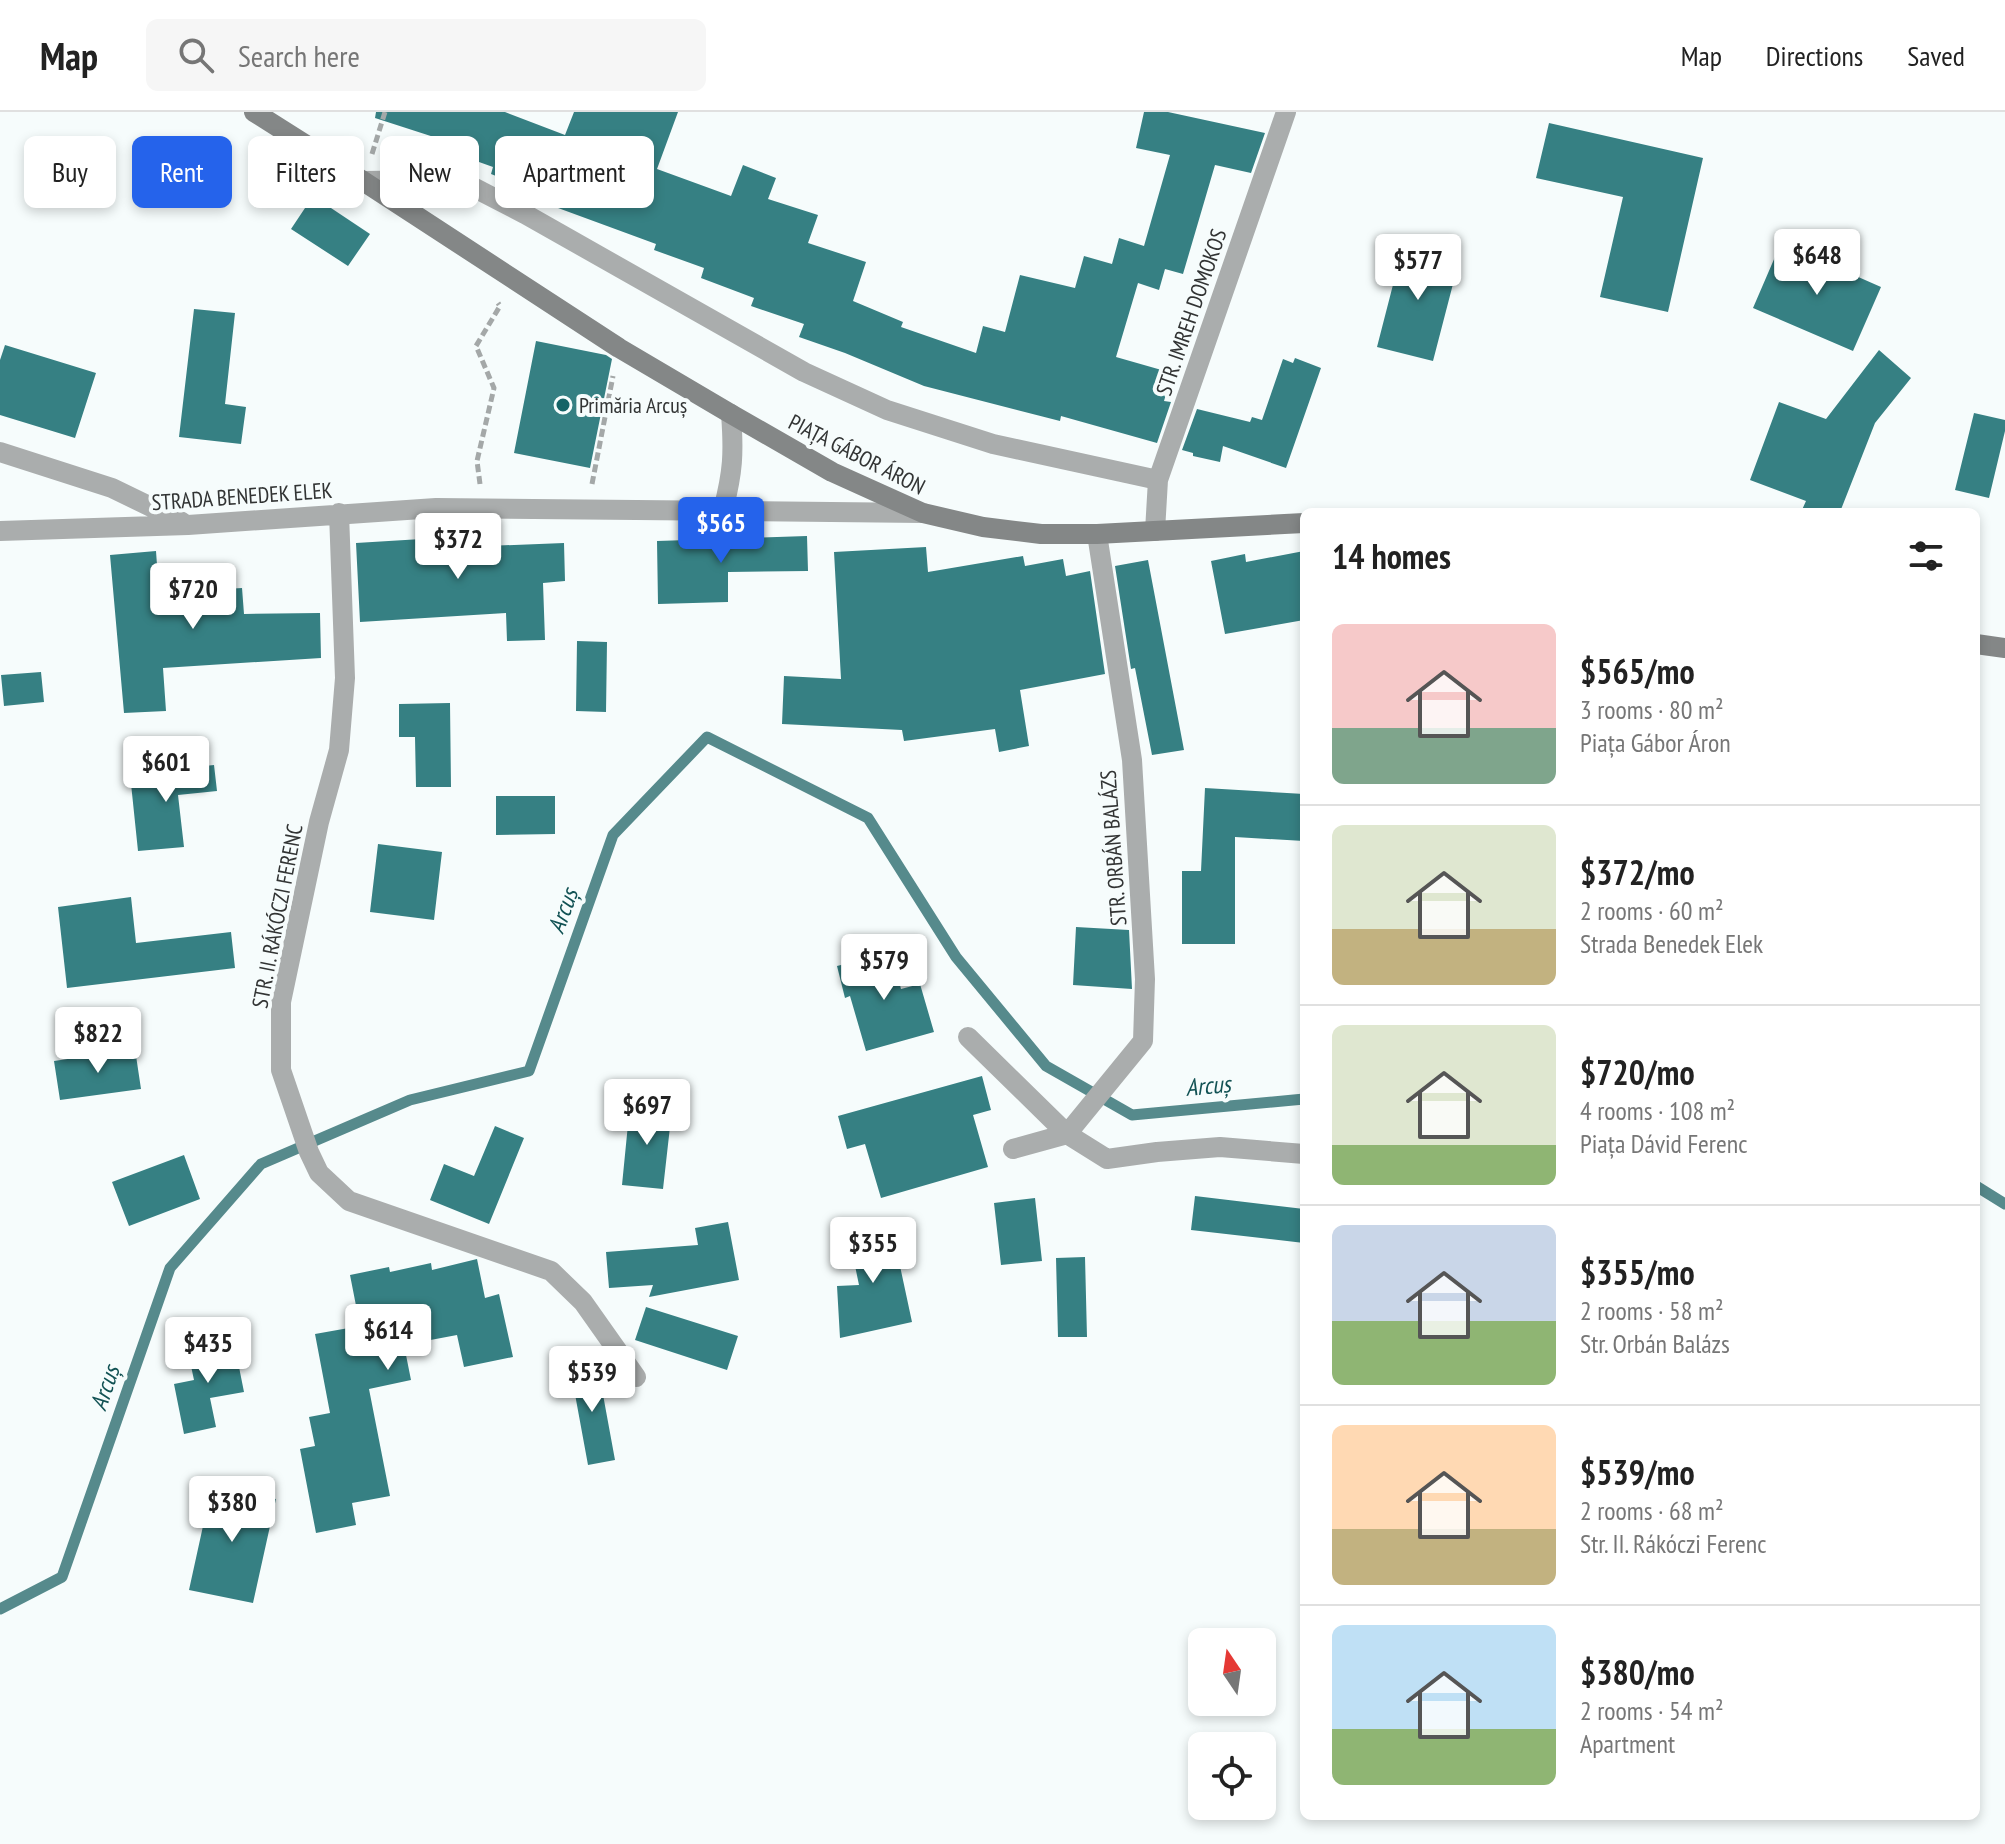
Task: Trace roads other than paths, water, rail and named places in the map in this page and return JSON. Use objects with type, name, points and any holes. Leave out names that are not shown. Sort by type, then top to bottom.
[{"type":"street","name":"PIAȚA GÁBOR ÁRON","points":[[254,112],[292,136]]},
{"type":"street","name":"STR. IMREH DOMOKOS","points":[[1155,531],[1158,480],[1286,112]]},
{"type":"street","points":[[364,181],[443,180],[467,184],[804,372],[887,410],[993,444],[1158,480]]},
{"type":"street","name":"PIAȚA GÁBOR ÁRON","points":[[364,182],[619,348],[832,472],[923,513]]},
{"type":"street","points":[[723,510],[734,449],[731,414]]},
{"type":"street","points":[[0,452],[112,488],[188,525]]},
{"type":"street","name":"PIAȚA GÁBOR ÁRON","points":[[487,507],[923,513]]},
{"type":"street","name":"STRADA BENEDEK ELEK","points":[[0,531],[188,525],[339,513],[487,507]]},
{"type":"street","name":"STR. II. RÁKÓCZI FERENC","points":[[339,513],[345,678],[339,750],[319,822],[281,1002],[281,1070],[306,1144],[319,1173],[349,1201],[551,1271],[583,1302],[636,1377]]},
{"type":"street","points":[[923,513],[983,527],[1041,534],[1300,523]]},
{"type":"street","name":"STR. ORBÁN BALÁZS","points":[[1067,1134],[1143,1041],[1145,979],[1132,760],[1097,534]]},
{"type":"street","points":[[1980,645],[2005,648]]},
{"type":"street","points":[[968,1037],[1067,1134],[1107,1159],[1220,1147],[1300,1154]]},
{"type":"street","points":[[1013,1149],[1067,1134]]},
{"type":"waterway","name":"Arcuș","points":[[0,1609],[62,1577],[170,1268],[261,1164],[410,1100],[529,1071],[613,835],[707,737],[868,818],[956,957],[1046,1066],[1132,1115],[1300,1099]]},
{"type":"waterway","name":"Arcuș","points":[[1980,1188],[2005,1204]]},
{"type":"place","name":"Primăria Arcuș","points":[[563,405]]}]
